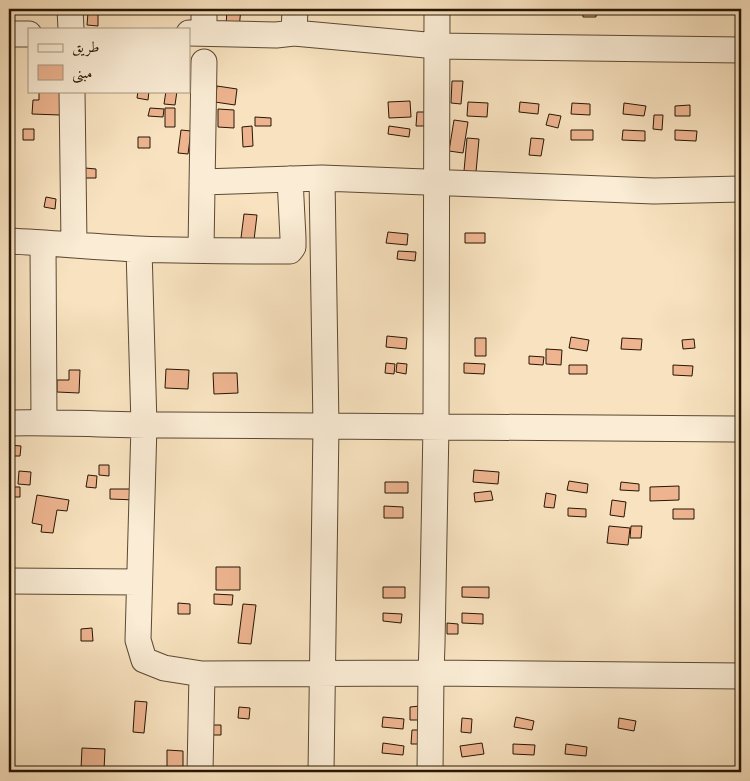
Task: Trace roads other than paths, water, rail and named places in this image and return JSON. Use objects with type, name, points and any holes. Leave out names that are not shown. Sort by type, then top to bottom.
[{"type":"street","points":[[70,9],[71,28]]},
{"type":"street","points":[[204,9],[196,33],[276,35],[294,33],[437,46],[741,50]]},
{"type":"street","points":[[294,33],[295,9]]},
{"type":"street","points":[[430,772],[436,426],[437,9]]},
{"type":"street","points":[[9,34],[28,34]]},
{"type":"street","points":[[200,250],[204,62]]},
{"type":"street","points":[[72,92],[74,244]]},
{"type":"street","points":[[321,772],[326,426],[322,178]]},
{"type":"street","points":[[202,182],[322,178],[654,192],[741,189]]},
{"type":"street","points":[[9,241],[139,249],[290,251],[293,246],[290,179]]},
{"type":"street","points":[[43,243],[44,422]]},
{"type":"street","points":[[139,249],[144,425],[138,640],[144,660],[164,668],[202,674],[431,673],[741,676]]},
{"type":"street","points":[[9,423],[741,429]]},
{"type":"street","points":[[9,581],[139,582]]},
{"type":"street","points":[[200,772],[202,674]]}]
